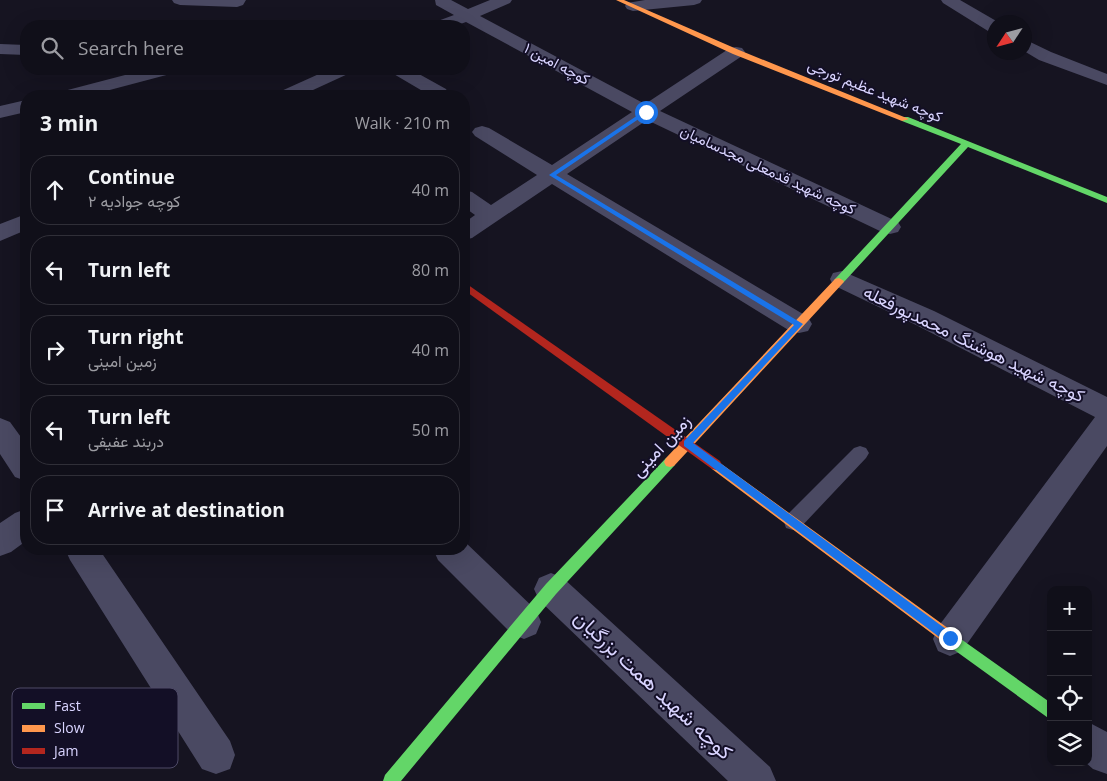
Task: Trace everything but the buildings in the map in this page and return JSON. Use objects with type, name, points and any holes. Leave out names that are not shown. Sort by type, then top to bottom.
[{"type":"street","points":[[180,0],[238,1]]},
{"type":"street","name":"کوچه امین ۱","points":[[443,0],[442,2],[646,112]]},
{"type":"street","points":[[455,20],[503,0]]},
{"type":"street","points":[[626,3],[694,0]]},
{"type":"street","points":[[949,0],[987,23]]},
{"type":"street","name":"کوچه شهید عظیم تورجی","points":[[626,3],[736,52],[1107,200]]},
{"type":"street","points":[[0,49],[20,50]]},
{"type":"street","points":[[1032,49],[1045,56],[1107,80]]},
{"type":"street","points":[[470,229],[736,52]]},
{"type":"street","points":[[91,90],[146,75]]},
{"type":"street","points":[[292,90],[304,79],[320,75]]},
{"type":"street","points":[[408,75],[434,90]]},
{"type":"street","points":[[304,79],[320,90]]},
{"type":"street","points":[[0,112],[20,107]]},
{"type":"street","name":"کوچه شهید قدمعلی مجدسامیان","points":[[646,112],[890,227]]},
{"type":"street","points":[[482,132],[799,324]]},
{"type":"street","name":"زمین امینی","points":[[407,775],[551,589],[966,144]]},
{"type":"street","points":[[470,201],[491,215]]},
{"type":"street","points":[[0,234],[20,224]]},
{"type":"street","name":"کوچه شهید هوشنگ محمدپورفعله","points":[[842,279],[925,318],[1107,410]]},
{"type":"street","points":[[470,289],[687,444],[1047,710]]},
{"type":"street","points":[[950,638],[1107,423]]},
{"type":"street","points":[[0,430],[20,459]]},
{"type":"street","points":[[0,541],[20,527]]},
{"type":"street","points":[[85,555],[172,688]]},
{"type":"street","points":[[455,555],[524,622]]},
{"type":"street","name":"کوچه شهید همت بزرگیان","points":[[551,589],[756,781]]},
{"type":"street","points":[[178,697],[216,755]]},
{"type":"street","points":[[1092,744],[1107,755]]},
{"type":"lane","points":[[793,522],[860,453]]},
{"type":"traffic: fast","points":[[905,119],[1107,200]]},
{"type":"traffic: fast","points":[[839,281],[966,144]]},
{"type":"traffic: fast","points":[[391,781],[551,589],[670,462]]},
{"type":"traffic: fast","points":[[951,639],[1047,710]]},
{"type":"traffic: slow","points":[[619,0],[736,52],[905,119]]},
{"type":"traffic: slow","points":[[670,462],[839,281]]},
{"type":"traffic: slow","points":[[716,465],[951,639]]},
{"type":"traffic: jam","points":[[470,289],[716,465]]},
{"type":"route","points":[[646,112],[552,175],[799,324],[687,444],[950,638]]}]
